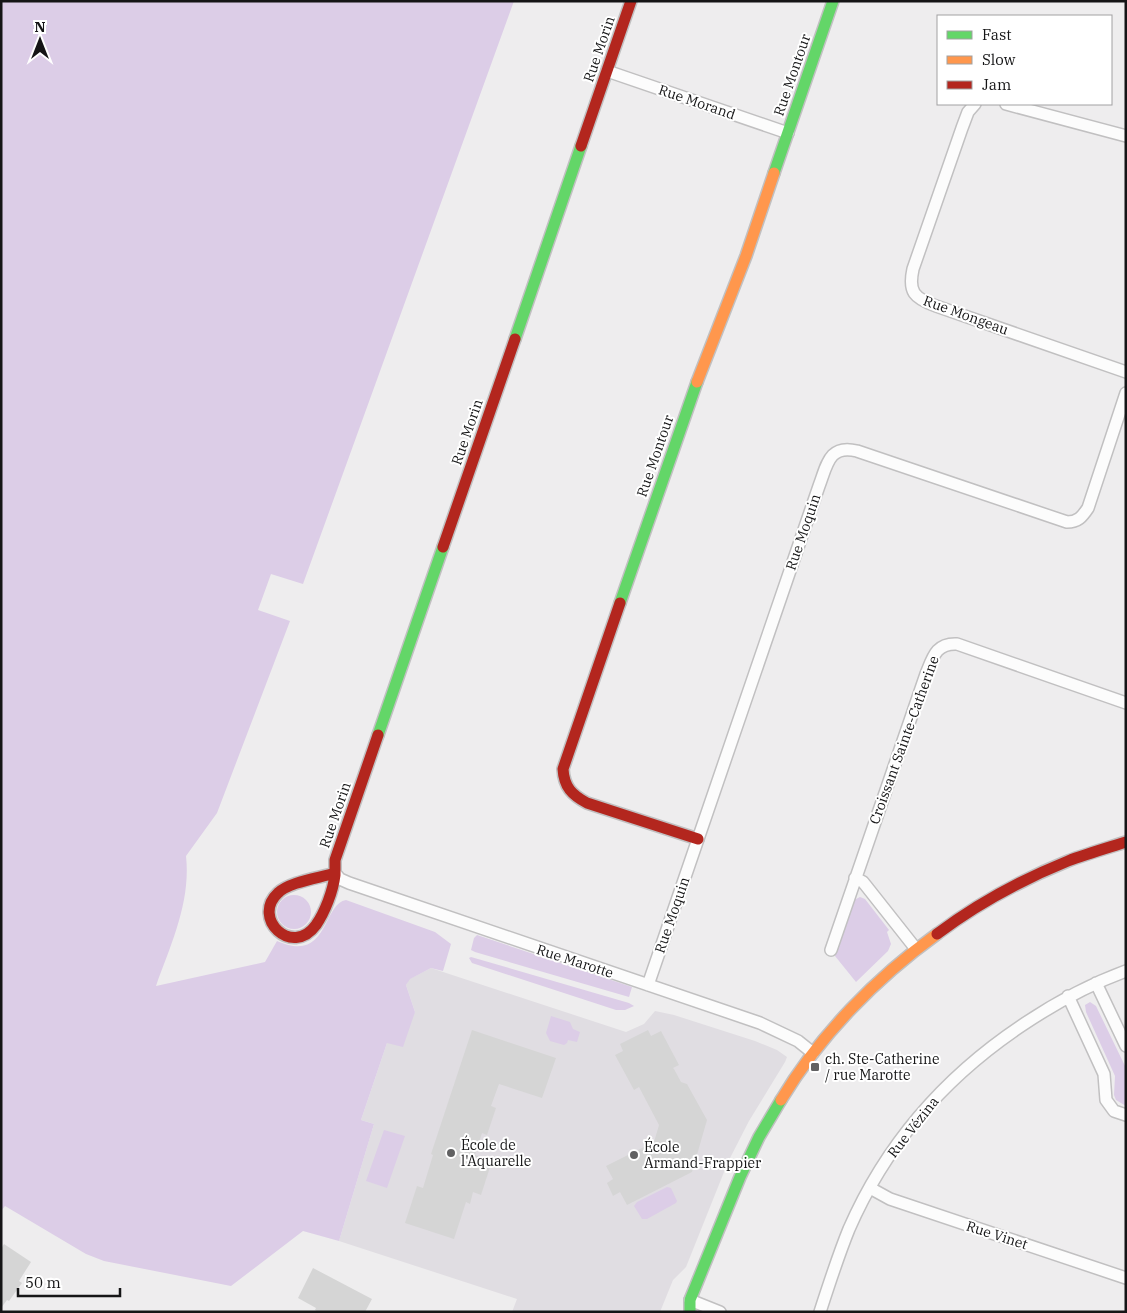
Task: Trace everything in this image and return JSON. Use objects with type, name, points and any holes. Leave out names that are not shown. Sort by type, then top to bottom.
[{"type":"street","name":"Rue Morin","points":[[335,873],[278,893],[269,907],[268,917],[273,927],[281,934],[291,938],[301,938],[309,933],[317,924],[322,913],[335,873],[336,858],[632,1]]},
{"type":"street","name":"Rue Montour","points":[[698,839],[587,802],[575,796],[567,789],[563,780],[563,769],[689,403],[733,294],[833,1]]},
{"type":"street","name":"Rue Morand","points":[[607,70],[788,133]]},
{"type":"street","name":"Rue Mongeau","points":[[974,105],[968,112],[962,128],[913,269],[911,287],[913,293],[936,306],[1126,372]]},
{"type":"street","points":[[1010,105],[1126,136]]},
{"type":"street","name":"Rue Moquin","points":[[648,985],[831,456],[842,449],[857,451],[1034,512],[1073,522],[1080,519],[1088,508],[1126,393]]},
{"type":"street","name":"Croissant Sainte-Catherine","points":[[831,950],[926,674],[933,656],[939,648],[945,645],[957,644],[1126,703]]},
{"type":"street","points":[[690,1306],[738,1181],[770,1118],[813,1053],[865,996],[916,949],[963,914],[1002,890],[1056,865],[1126,842]]},
{"type":"street","name":"Rue Marotte","points":[[335,873],[340,880],[770,1027],[798,1040],[813,1053]]},
{"type":"street","points":[[855,878],[867,887],[916,949]]},
{"type":"street","name":"Rue Vézina","points":[[820,1312],[850,1229],[870,1188],[912,1124],[928,1105],[950,1082],[986,1050],[1068,996],[1126,971]]},
{"type":"street","points":[[1096,983],[1126,1046]]},
{"type":"street","points":[[1068,996],[1104,1074],[1106,1100],[1114,1111],[1126,1115]]},
{"type":"street","name":"Rue Vinet","points":[[870,1188],[890,1200],[1126,1278]]},
{"type":"street","points":[[677,1312],[690,1306],[720,1312]]},
{"type":"shaded area","points":[[1,1],[514,1],[303,584],[271,574],[258,610],[290,621],[217,813],[186,856],[186,890],[183,906],[156,986],[265,962],[277,941],[294,946],[306,945],[322,931],[332,911],[338,904],[346,900],[435,932],[451,944],[443,971],[431,968],[410,979],[406,985],[415,1012],[403,1047],[387,1043],[361,1120],[374,1124],[339,1241],[303,1231],[231,1286],[104,1261],[86,1254],[5,1206],[1,1211]]},
{"type":"shaded area","points":[[294,895],[306,900],[311,912],[306,924],[294,929],[282,924],[277,912],[282,900]]},
{"type":"shaded area","points":[[860,897],[865,899],[889,930],[887,932],[891,944],[888,951],[856,982],[835,956],[854,900]]},
{"type":"shaded area","points":[[477,935],[632,987],[629,997],[475,952],[471,950],[474,938]]},
{"type":"shaded area","points":[[471,957],[634,1006],[625,1010],[616,1010],[472,963],[469,958]]},
{"type":"shaded area","points":[[431,968],[626,1032],[644,1024],[655,1011],[674,1015],[755,1041],[777,1050],[787,1057],[749,1121],[728,1162],[686,1267],[673,1280],[660,1312],[512,1312],[517,1299],[339,1241],[374,1124],[361,1120],[387,1043],[415,1012],[406,985],[409,979]]},
{"type":"shaded area","points":[[1090,1002],[1096,1006],[1126,1068],[1126,1106],[1116,1100],[1114,1095],[1115,1076],[1086,1012],[1085,1005]]},
{"type":"shaded area","points":[[551,1016],[570,1022],[573,1029],[580,1032],[577,1042],[568,1040],[564,1045],[550,1041],[546,1033]]},
{"type":"shaded area","points":[[384,1130],[405,1136],[387,1188],[366,1181]]},
{"type":"shaded area","points":[[667,1187],[671,1188],[677,1201],[676,1203],[647,1219],[642,1219],[634,1206],[637,1202]]},
{"type":"building","points":[[472,1030],[556,1058],[542,1098],[499,1084],[491,1106],[496,1108],[487,1135],[482,1133],[475,1155],[492,1161],[481,1195],[473,1192],[470,1204],[466,1202],[454,1239],[405,1223],[417,1186],[423,1188],[433,1155],[431,1154]]},
{"type":"building","points":[[648,1030],[651,1036],[661,1031],[679,1065],[673,1068],[681,1082],[687,1084],[707,1120],[692,1172],[627,1205],[620,1192],[613,1196],[607,1183],[613,1179],[606,1166],[654,1142],[659,1125],[639,1087],[634,1090],[615,1055],[623,1051],[620,1044]]},
{"type":"building","points":[[4,1244],[31,1262],[19,1281],[22,1283],[9,1301],[7,1300],[1,1308],[1,1249]]},
{"type":"building","points":[[313,1268],[372,1299],[365,1312],[318,1312],[315,1310],[316,1308],[298,1298]]},
{"type":"traffic: fast","points":[[774,173],[833,1]]},
{"type":"traffic: fast","points":[[515,339],[581,146]]},
{"type":"traffic: fast","points":[[620,603],[697,382]]},
{"type":"traffic: fast","points":[[378,735],[443,547]]},
{"type":"traffic: fast","points":[[690,1312],[690,1300],[740,1177],[759,1137],[781,1100]]},
{"type":"traffic: slow","points":[[697,382],[746,256],[774,173]]},
{"type":"traffic: slow","points":[[781,1100],[813,1053],[851,1009],[892,969],[937,934]]},
{"type":"traffic: jam","points":[[581,146],[631,1]]},
{"type":"traffic: jam","points":[[443,547],[515,339]]},
{"type":"traffic: jam","points":[[620,603],[563,769],[565,781],[570,790],[587,803],[698,839]]},
{"type":"traffic: jam","points":[[335,873],[297,883],[278,893],[271,903],[269,913],[272,923],[278,931],[286,936],[296,937],[306,934],[316,925],[322,914],[334,881],[335,875],[335,873],[335,860],[378,735]]},
{"type":"traffic: jam","points":[[937,934],[1000,893],[1033,876],[1075,858],[1126,842]]},
{"type":"place","name":"ch. Ste-Catherine / rue Marotte","points":[[815,1067]]},
{"type":"place","name":"École de l'Aquarelle","points":[[451,1153]]},
{"type":"place","name":"École Armand-Frappier","points":[[634,1155]]}]
